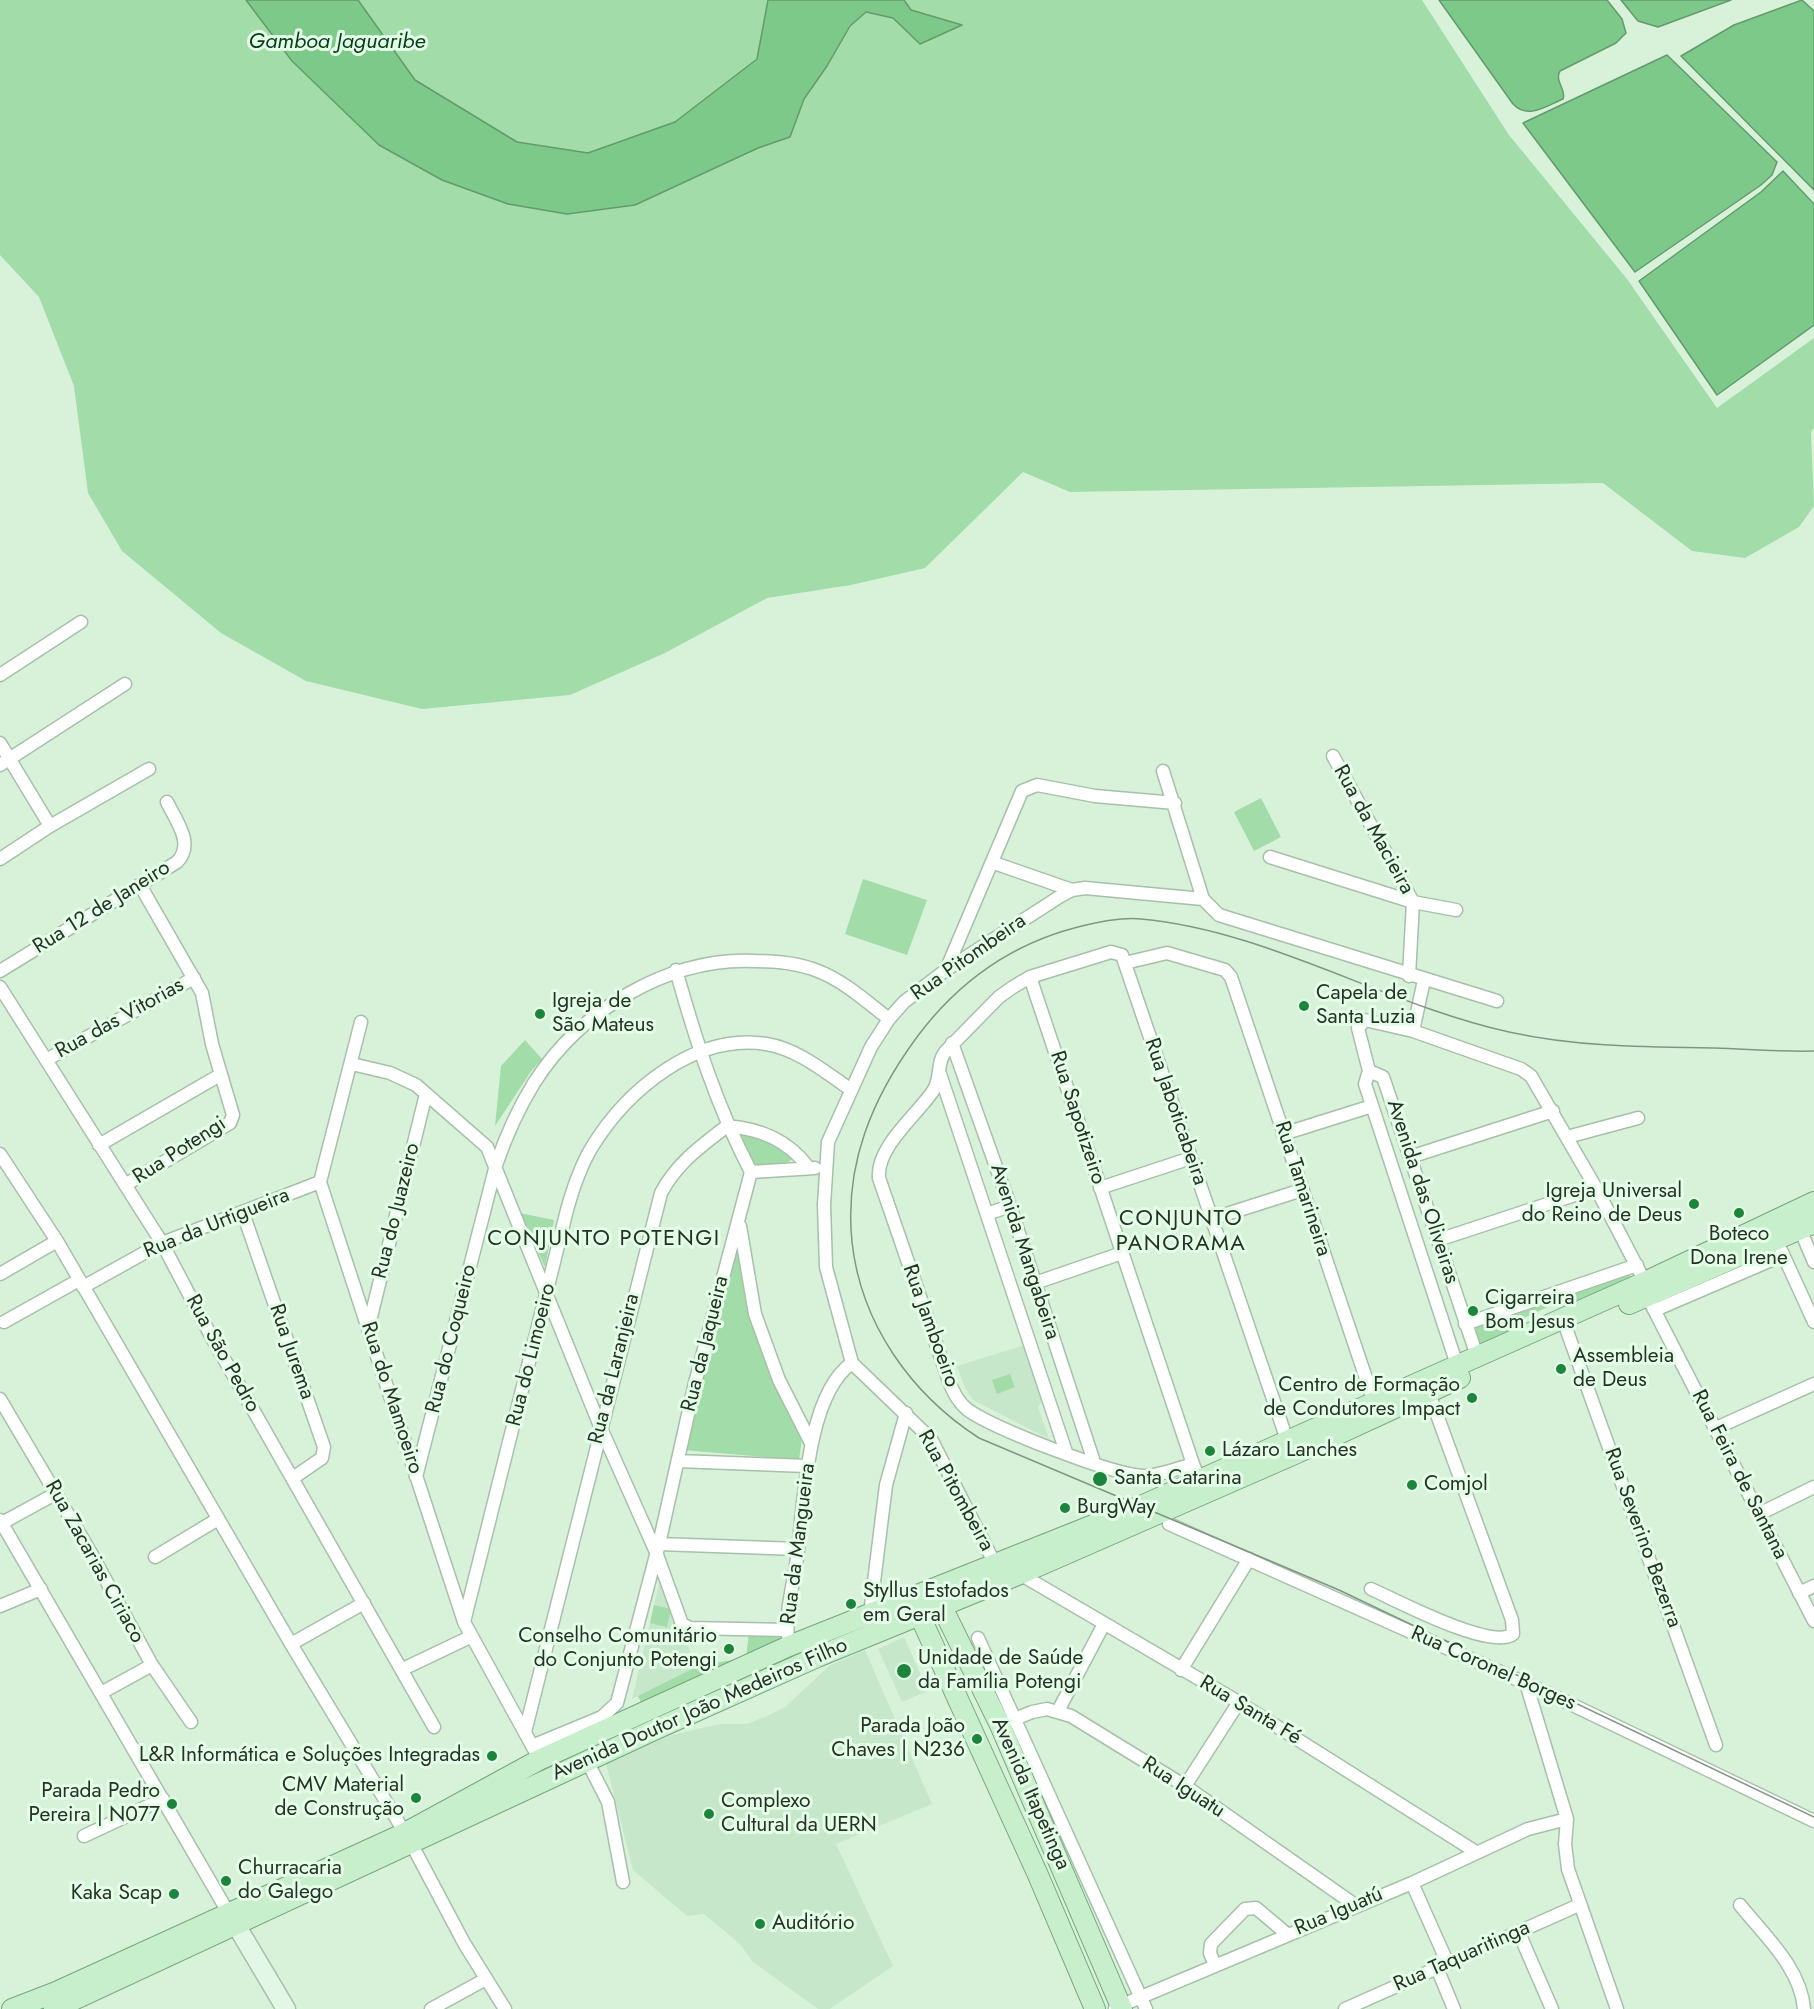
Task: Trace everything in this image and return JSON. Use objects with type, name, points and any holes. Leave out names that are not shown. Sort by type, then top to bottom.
[{"type":"main road","name":"Avenida Doutor João Medeiros Filho","points":[[942,1607],[1567,1331],[1814,1202]]},
{"type":"main road","points":[[1780,1248],[1776,1231],[1780,1225],[1814,1209]]},
{"type":"main road","name":"Avenida Doutor João Medeiros Filho","points":[[12,2009],[232,1919],[408,1839],[504,1800],[817,1657],[920,1603],[967,1575],[1196,1472],[1287,1440],[1477,1356],[1646,1288],[1780,1248],[1807,1226]]},
{"type":"main road","points":[[958,1643],[960,1611],[968,1596]]},
{"type":"main road","name":"Avenida Doutor João Medeiros Filho","points":[[408,1839],[536,1753],[562,1749],[693,1691],[788,1638],[875,1612],[920,1603]]},
{"type":"main road","points":[[920,1603],[942,1607]]},
{"type":"main road","name":"Avenida Itapetinga","points":[[920,1603],[1095,2009]]},
{"type":"main road","name":"Avenida Itapetinga","points":[[942,1607],[958,1643],[1008,1722],[1061,1864],[1119,2008]]},
{"type":"main road","points":[[636,1739],[650,1723],[689,1705],[694,1699],[693,1691]]},
{"type":"main road","points":[[504,1800],[501,1789],[546,1763],[562,1749]]},
{"type":"main road","points":[[1038,1875],[1061,1864]]},
{"type":"main road","points":[[1048,1897],[1071,1887]]},
{"type":"main road","name":"Avenida Doutor João Medeiros Filho","points":[[54,2009],[232,1919]]},
{"type":"main road","points":[[232,1919],[286,2009]]},
{"type":"street","points":[[0,675],[81,622]]},
{"type":"street","points":[[5,762],[125,684]]},
{"type":"street","points":[[0,743],[5,762],[50,826]]},
{"type":"street","name":"Rua da Macieira","points":[[1333,756],[1413,902],[1409,976]]},
{"type":"street","points":[[0,858],[50,826],[149,769]]},
{"type":"street","points":[[1163,771],[1175,803],[1203,899],[1219,915],[1409,976],[1497,1000]]},
{"type":"street","points":[[946,970],[994,863],[1022,791],[1037,785],[1095,796],[1175,803]]},
{"type":"street","name":"Rua 12 de Janeiro","points":[[0,971],[177,862],[185,852],[185,840],[167,802]]},
{"type":"street","points":[[1270,857],[1413,902],[1456,910]]},
{"type":"street","points":[[994,863],[1072,890],[1099,889],[1203,899]]},
{"type":"street","points":[[99,1145],[220,1075],[207,1009],[194,978],[140,885]]},
{"type":"street","name":"Rua Pitombeira","points":[[995,1564],[931,1439],[906,1413],[866,1379],[852,1363],[826,1267],[824,1226],[826,1168],[830,1134],[850,1089],[871,1047],[889,1019],[904,1002],[946,970],[1072,890]]},
{"type":"street","points":[[940,1073],[940,1059],[952,1043],[999,997],[1030,977],[1111,952],[1123,959]]},
{"type":"street","name":"Rua Tamarineira","points":[[1123,959],[1167,953],[1225,970],[1231,976],[1374,1402]]},
{"type":"street","name":"Rua Jaboticabeira","points":[[1123,959],[1287,1440]]},
{"type":"street","name":"Rua do Coqueiro","points":[[416,1477],[496,1165],[508,1130],[535,1081],[588,1023],[652,981],[676,970],[742,960],[792,964],[818,971],[842,984],[889,1019]]},
{"type":"street","points":[[676,970],[699,1051],[727,1126],[751,1172],[826,1168]]},
{"type":"street","name":"Rua Sapotizeiro","points":[[1030,977],[1196,1472]]},
{"type":"street","name":"Rua das Vitorias","points":[[46,1060],[194,978]]},
{"type":"street","points":[[1413,1031],[1424,980]]},
{"type":"street","name":"Rua São Pedro","points":[[0,987],[162,1243],[211,1336],[403,1669],[434,1727]]},
{"type":"street","name":"Rua Feira de Santana","points":[[1358,1030],[1362,1022],[1370,1020],[1413,1031],[1528,1072],[1553,1111],[1596,1188],[1814,1622]]},
{"type":"street","points":[[320,1182],[362,1022]]},
{"type":"street","name":"Avenida das Oliveiras","points":[[1358,1030],[1369,1071],[1365,1084],[1457,1365]]},
{"type":"street","name":"Rua do Limoeiro","points":[[464,1622],[567,1210],[578,1174],[591,1149],[625,1103],[673,1066],[699,1051],[737,1043],[766,1044],[785,1049],[803,1058],[850,1089]]},
{"type":"street","name":"Avenida Mangabeira","points":[[952,1043],[1010,1206],[1094,1462]]},
{"type":"street","points":[[352,1064],[390,1073],[416,1085],[488,1147],[600,1426],[657,1548],[682,1624],[690,1628],[788,1638]]},
{"type":"street","name":"Avenida das Oliveiras","points":[[1369,1071],[1383,1077],[1477,1356]]},
{"type":"street","name":"Avenida Mangabeira","points":[[940,1073],[1066,1452]]},
{"type":"street","name":"Rua Jamboeiro","points":[[940,1073],[933,1091],[905,1124],[880,1165],[879,1178],[950,1384],[960,1403],[977,1415],[1012,1432],[1126,1473],[1144,1476],[1196,1472]]},
{"type":"street","name":"Rua Potengi","points":[[125,1185],[230,1123],[233,1115],[220,1075]]},
{"type":"street","name":"Rua do Juazeiro","points":[[368,1329],[426,1094]]},
{"type":"street","points":[[1283,1134],[1372,1106]]},
{"type":"street","points":[[1410,1157],[1553,1111]]},
{"type":"street","points":[[1567,1137],[1638,1118]]},
{"type":"street","points":[[727,1126],[757,1130],[772,1136],[794,1151],[809,1168]]},
{"type":"street","name":"Rua da Laranjeira","points":[[525,1732],[600,1426],[661,1193],[671,1174],[685,1158],[727,1126]]},
{"type":"street","points":[[0,1154],[57,1241],[291,1644],[408,1839],[505,2009]]},
{"type":"street","points":[[1100,1188],[1191,1158]]},
{"type":"street","name":"Rua da Jaqueira","points":[[536,1753],[602,1717],[615,1707],[657,1548],[694,1383],[751,1172]]},
{"type":"street","name":"Rua da Urtigueira","points":[[4,1322],[162,1243],[320,1182]]},
{"type":"street","name":"Rua do Mamoeiro","points":[[320,1182],[464,1622],[470,1637],[536,1753]]},
{"type":"street","points":[[1438,1240],[1596,1188]]},
{"type":"street","points":[[1210,1219],[1302,1190]]},
{"type":"street","points":[[987,1214],[1010,1206]]},
{"type":"street","name":"Rua Jurema","points":[[243,1213],[324,1447],[322,1458],[293,1478]]},
{"type":"street","name":"Rua da Mangueira","points":[[739,1220],[755,1314],[779,1380],[811,1443]]},
{"type":"street","points":[[1807,1226],[1814,1262]]},
{"type":"street","points":[[0,1274],[57,1241]]},
{"type":"street","points":[[1780,1248],[1814,1322]]},
{"type":"street","points":[[1035,1283],[1122,1252]]},
{"type":"street","points":[[1465,1324],[1646,1288]]},
{"type":"street","name":"Rua Severino Bezerra","points":[[1567,1331],[1716,1745]]},
{"type":"street","name":"Rua da Mangueira","points":[[788,1638],[811,1443],[831,1383],[840,1371],[852,1363]]},
{"type":"street","points":[[1716,1428],[1814,1384]]},
{"type":"street","points":[[1371,1589],[1464,1630],[1496,1638],[1508,1637],[1512,1634],[1512,1620],[1429,1393]]},
{"type":"street","name":"Rua Zacarias Ciriaco","points":[[0,1399],[91,1553],[152,1665],[191,1722]]},
{"type":"street","points":[[875,1612],[886,1485],[906,1413]]},
{"type":"street","points":[[678,1461],[807,1467]]},
{"type":"street","points":[[1759,1514],[1814,1487]]},
{"type":"street","points":[[55,1494],[1,1522],[5,1542],[41,1589],[232,1919]]},
{"type":"street","points":[[155,1557],[218,1519]]},
{"type":"street","name":"Rua Coronel Borges","points":[[1168,1524],[1526,1683],[1814,1821]]},
{"type":"street","points":[[657,1548],[798,1549]]},
{"type":"street","points":[[1181,1670],[1249,1559]]},
{"type":"street","name":"Rua Santa Fé","points":[[1020,1574],[1239,1702],[1476,1852]]},
{"type":"street","points":[[1799,1593],[1814,1586]]},
{"type":"street","points":[[0,1606],[41,1589]]},
{"type":"street","points":[[291,1644],[364,1603]]},
{"type":"street","points":[[1008,1722],[1039,1711],[1058,1711],[1104,1624]]},
{"type":"street","points":[[403,1669],[470,1637]]},
{"type":"street","name":"Avenida Itapetinga","points":[[978,1638],[1008,1722],[1143,2003]]},
{"type":"street","points":[[100,1693],[152,1665]]},
{"type":"street","points":[[1526,1683],[1567,1819],[1565,1857],[1579,1905],[1617,2009]]},
{"type":"street","points":[[1185,1786],[1239,1702]]},
{"type":"street","name":"Rua Iguatu","points":[[1058,1711],[1071,1716],[1185,1786],[1355,1905]]},
{"type":"street","points":[[586,1761],[608,1802],[623,1882]]},
{"type":"street","points":[[84,1836],[163,1799]]},
{"type":"street","name":"Rua Iguatú","points":[[1119,2008],[1143,2003],[1215,1965],[1412,1882],[1528,1828],[1567,1819]]},
{"type":"street","points":[[1412,1882],[1442,1966],[1454,2009]]},
{"type":"street","name":"Rua Taquaritinga","points":[[1348,2008],[1579,1905]]},
{"type":"street","points":[[1740,1905],[1792,1972],[1802,1994],[1804,2009]]},
{"type":"street","points":[[1215,1965],[1210,1953],[1211,1944],[1245,1909],[1257,1908],[1287,1934]]},
{"type":"street","points":[[1518,1933],[1552,2009]]},
{"type":"street","points":[[431,2009],[486,1979]]},
{"type":"shaded area","points":[[0,0],[246,0],[292,61],[379,145],[443,180],[508,204],[758,148],[790,137],[804,99],[827,66],[850,26],[866,12],[893,18],[920,44],[960,25],[911,10],[904,0],[1422,0],[1509,135],[1627,279],[1717,408],[1814,338],[1814,428],[1811,432],[1814,506],[1799,527],[1745,558],[1692,551],[1603,483],[1070,492],[1023,472],[925,568],[851,585],[767,598],[665,653],[570,695],[422,709],[306,681],[221,633],[122,551],[88,493],[74,386],[39,297],[0,255]]},
{"type":"shaded area","points":[[358,0],[768,0],[757,58],[675,122],[588,153],[517,142],[415,80]]},
{"type":"shaded area","points":[[1261,798],[1281,837],[1254,851],[1234,812]]},
{"type":"shaded area","points":[[863,879],[927,900],[907,955],[845,934]]},
{"type":"shaded area","points":[[525,1040],[542,1059],[532,1070],[495,1126],[501,1066]]},
{"type":"shaded area","points":[[743,1130],[776,1143],[795,1157],[779,1165],[749,1163],[742,1140]]},
{"type":"shaded area","points":[[520,1213],[554,1220],[545,1267]]},
{"type":"shaded area","points":[[736,1245],[748,1315],[803,1432],[799,1460],[683,1450]]},
{"type":"shaded area","points":[[1629,1273],[1631,1279],[1566,1308],[1550,1306],[1515,1322],[1509,1332],[1482,1346],[1477,1344],[1471,1326]]},
{"type":"shaded area","points":[[1025,1345],[1043,1400],[1038,1407],[1049,1439],[973,1400],[965,1388],[957,1366]]},
{"type":"shaded area","points":[[1010,1374],[1015,1387],[997,1394],[992,1380]]},
{"type":"shaded area","points":[[660,1580],[697,1668],[632,1699],[650,1623]]},
{"type":"shaded area","points":[[654,1605],[671,1609],[667,1627],[650,1623]]},
{"type":"shaded area","points":[[749,1632],[785,1633],[786,1642],[644,1709],[638,1696],[700,1665],[746,1658]]},
{"type":"shaded area","name":"Unidade de Saúde da Família Potengi","points":[[904,1637],[928,1691],[902,1702],[878,1649]]},
{"type":"shaded area","points":[[865,1650],[932,1804],[836,1844],[893,1966],[830,2009],[818,2009],[753,1962],[740,1944],[704,1914],[687,1916],[633,1870],[606,1764],[668,1736],[719,1724],[747,1724],[767,1716],[785,1707],[829,1666]]},
{"type":"water","name":"Gamboa Jaguaribe","points":[[246,0],[358,0],[415,80],[517,142],[588,153],[675,122],[757,59],[768,0],[904,0],[911,10],[962,25],[920,44],[893,18],[866,12],[850,26],[827,66],[804,99],[790,137],[758,148],[635,205],[567,214],[508,204],[442,180],[379,145],[292,61]]},
{"type":"water","points":[[1439,0],[1607,0],[1622,19],[1626,33],[1616,43],[1560,71],[1558,78],[1563,99],[1544,108],[1525,111],[1513,104]]},
{"type":"water","points":[[1621,0],[1731,0],[1658,27],[1638,21]]},
{"type":"water","points":[[1802,0],[1814,11],[1814,190],[1681,56],[1734,25]]},
{"type":"water","points":[[1667,55],[1777,162],[1772,175],[1761,185],[1635,272],[1523,123]]},
{"type":"water","points":[[1783,171],[1814,204],[1814,325],[1717,395],[1639,281],[1761,192]]},
{"type":"tram line","points":[[1814,1051],[1611,1045],[1535,1037],[1463,1020],[1280,952],[1234,938],[1188,926],[1141,919],[1110,920],[1054,934],[1008,955],[968,983],[933,1017],[901,1060],[875,1108],[857,1159],[852,1186],[851,1214],[852,1242],[857,1272],[878,1328],[893,1354],[911,1378],[954,1420],[979,1438],[1339,1590],[1814,1817]]},
{"type":"place","name":"Capela de Santa Luzia","points":[[1304,1006]]},
{"type":"place","name":"Igreja de São Mateus","points":[[540,1014]]},
{"type":"place","name":"Igreja Universal do Reino de Deus","points":[[1694,1204]]},
{"type":"place","name":"Boteco Dona Irene","points":[[1739,1213]]},
{"type":"place","name":"Cigarreira Bom Jesus","points":[[1473,1311]]},
{"type":"place","name":"Assembleia de Deus","points":[[1561,1369]]},
{"type":"place","name":"Centro de Formação de Condutores Impact","points":[[1472,1398]]},
{"type":"place","name":"Lázaro Lanches","points":[[1210,1451]]},
{"type":"place","name":"Santa Catarina","points":[[1100,1479]]},
{"type":"place","name":"Comjol","points":[[1412,1485]]},
{"type":"place","name":"BurgWay","points":[[1065,1508]]},
{"type":"place","name":"Styllus Estofados em Geral","points":[[851,1604]]},
{"type":"place","name":"Conselho Comunitário do Conjunto Potengi","points":[[729,1649]]},
{"type":"place","name":"Unidade de Saúde da Família Potengi","points":[[904,1671]]},
{"type":"place","name":"Parada João Chaves | N236","points":[[977,1739]]},
{"type":"place","name":"L&R Informática e Soluções Integradas","points":[[492,1756]]},
{"type":"place","name":"CMV Material de Construção","points":[[416,1798]]},
{"type":"place","name":"Parada Pedro Pereira | N077","points":[[172,1804]]},
{"type":"place","name":"Complexo Cultural da UERN","points":[[709,1814]]},
{"type":"place","name":"Churracaria do Galego","points":[[226,1881]]},
{"type":"place","name":"Kaka Scap","points":[[174,1894]]},
{"type":"place","name":"Auditório","points":[[760,1924]]},
{"type":"district","name":"CONJUNTO PANORAMA","points":[[1181,1232]]},
{"type":"district","name":"CONJUNTO POTENGI","points":[[604,1240]]}]
